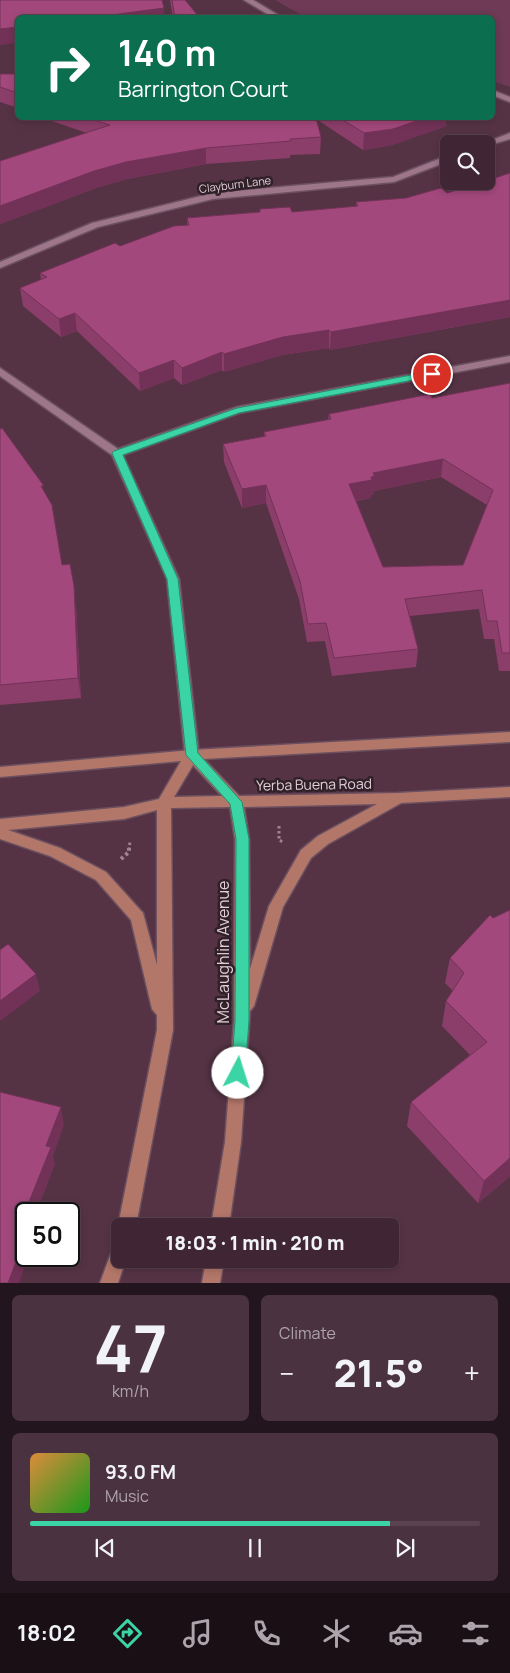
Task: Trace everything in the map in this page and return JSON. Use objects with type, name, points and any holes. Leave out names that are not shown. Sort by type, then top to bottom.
[{"type":"main road","points":[[0,772],[192,755],[510,736]]},
{"type":"main road","points":[[192,755],[236,802]]},
{"type":"main road","points":[[130,1218],[165,1030],[164,804],[192,755]]},
{"type":"main road","name":"Yerba Buena Road","points":[[0,825],[124,813],[164,804],[398,798],[510,792]]},
{"type":"main road","points":[[242,1021],[276,906],[306,854],[324,840],[398,798]]},
{"type":"main road","name":"McLaughlin Avenue","points":[[221,1218],[233,1142],[242,1021],[242,839],[236,802]]},
{"type":"main road","points":[[0,833],[56,852],[101,876],[138,917],[165,1030]]},
{"type":"main road","points":[[109,1283],[114,1268]]},
{"type":"main road","points":[[211,1283],[214,1268]]},
{"type":"street","points":[[248,0],[275,15]]},
{"type":"street","points":[[495,93],[510,100]]},
{"type":"street","points":[[495,141],[510,136]]},
{"type":"street","name":"Clayburn Lane","points":[[0,265],[95,225],[213,196],[394,179],[440,161]]},
{"type":"street","points":[[117,453],[237,410],[510,359]]},
{"type":"street","points":[[0,370],[117,453],[173,579],[192,755]]},
{"type":"path","points":[[279,825],[279,840],[288,846]]},
{"type":"path","points":[[119,861],[129,852],[130,841]]},
{"type":"shaded area","points":[[275,0],[510,0],[510,87],[495,82],[495,15],[301,15]]},
{"type":"building","points":[[0,0],[162,0],[164,8],[112,15],[15,15],[15,27],[0,29]]},
{"type":"building","points":[[172,0],[185,0],[198,15],[174,15]]},
{"type":"building","points":[[0,74],[15,74],[15,92],[0,87]]},
{"type":"building","points":[[94,120],[317,120],[321,137],[206,148],[126,162],[94,171],[0,206],[0,161],[110,125]]},
{"type":"building","points":[[343,120],[419,120],[393,129],[364,133]]},
{"type":"building","points":[[510,173],[510,300],[331,332],[329,330],[283,337],[224,354],[222,352],[182,368],[174,360],[139,373],[75,313],[59,319],[20,288],[47,277],[40,273],[115,243],[120,246],[174,226],[189,225],[187,218],[260,212],[260,209],[290,207],[292,212],[358,206],[356,202],[406,198],[440,188],[447,193],[456,190],[495,190],[495,178]]},
{"type":"building","points":[[510,383],[510,653],[502,653],[497,621],[487,621],[482,590],[405,599],[418,649],[334,658],[326,623],[308,624],[300,581],[266,485],[242,489],[223,444],[266,436],[264,432],[331,419],[329,414],[430,394],[432,398]],"holes":[[[443,459],[493,490],[463,565],[383,567],[349,484],[372,480],[371,477],[375,476],[373,473]]]},
{"type":"building","points":[[2,428],[44,486],[41,486],[52,505],[62,565],[70,564],[74,586],[78,678],[0,685],[0,429]]},
{"type":"building","points":[[510,910],[510,1158],[484,1181],[411,1102],[487,1042],[446,1001],[464,973],[450,958],[490,915],[493,918]]},
{"type":"building","points":[[8,944],[36,974],[0,1001],[0,950]]},
{"type":"building","points":[[0,1092],[61,1107],[46,1146],[51,1147],[29,1202],[15,1202],[15,1265],[8,1283],[0,1283]]},
{"type":"route","points":[[238,1073],[242,1021],[242,839],[236,802],[192,755],[185,705],[173,579],[117,453],[237,410],[432,374]]}]
